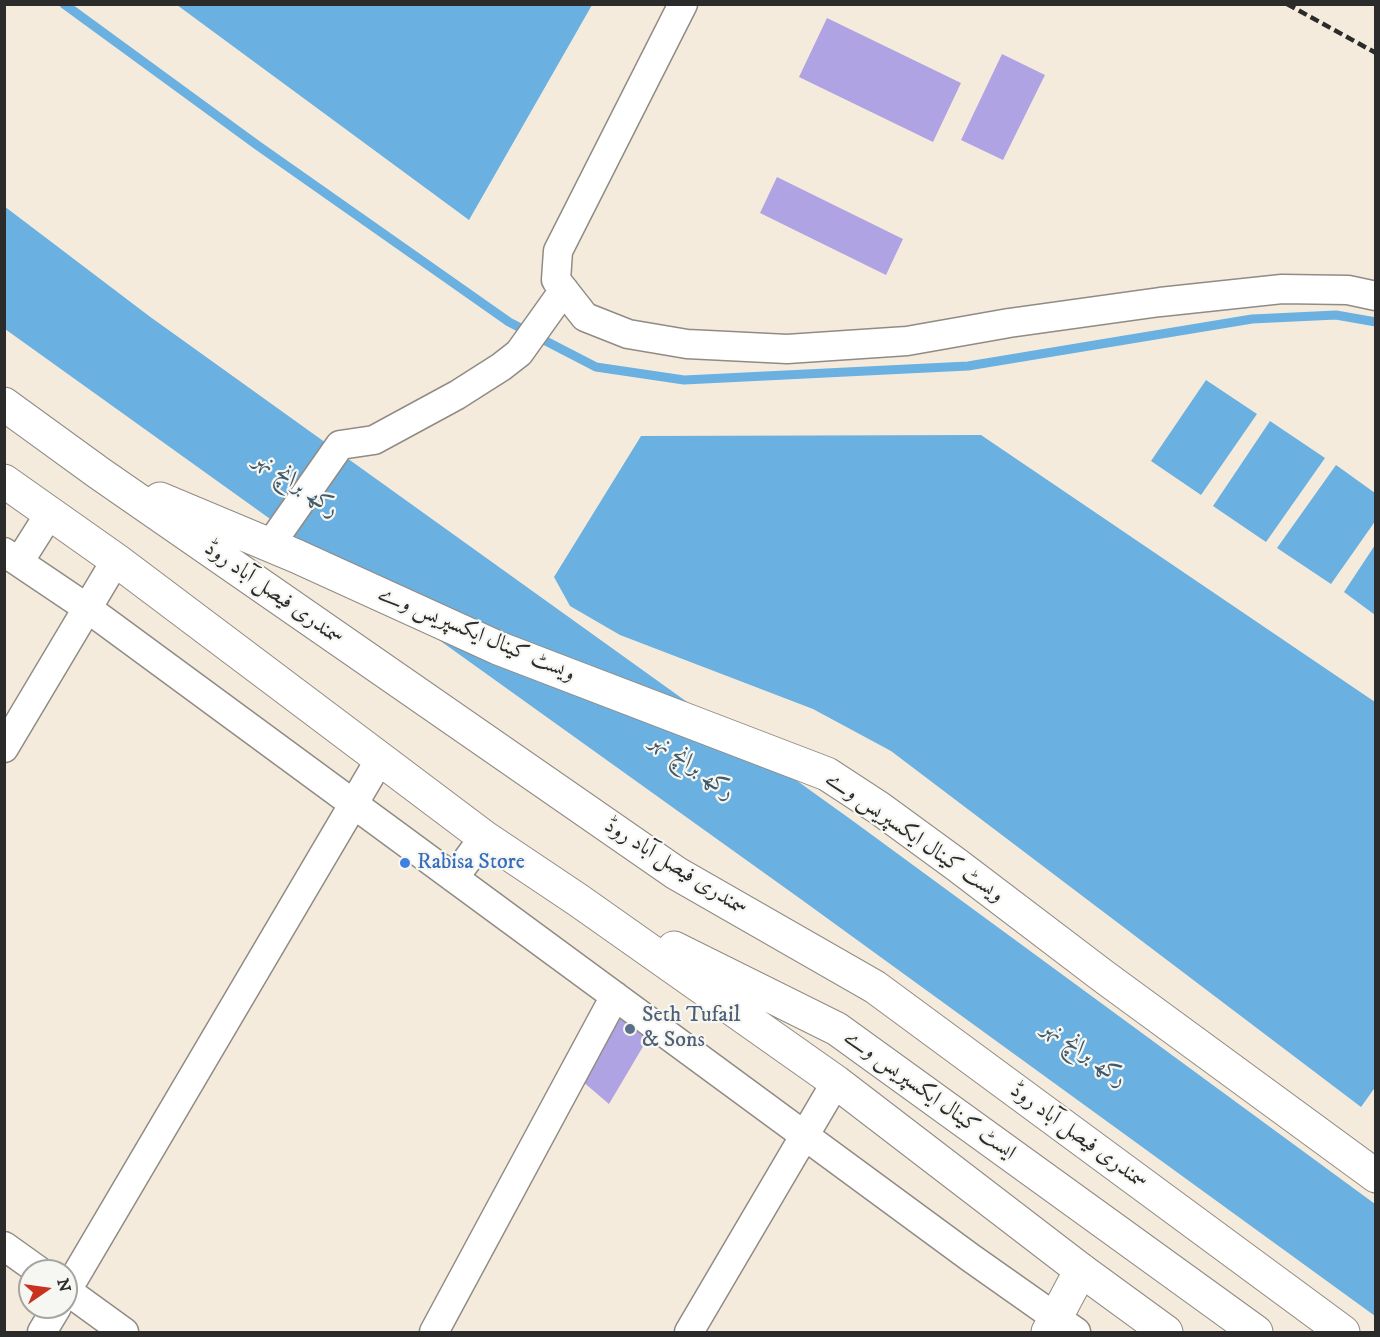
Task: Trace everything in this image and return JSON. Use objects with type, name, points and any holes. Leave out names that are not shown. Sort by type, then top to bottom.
[{"type":"main road","name":"سمندری فیصل آباد روڈ","points":[[4,404],[99,473],[676,873],[875,987],[1343,1332]]},
{"type":"main road","name":"ویسٹ کینال ایکسپریس وے","points":[[99,473],[282,544],[498,648],[827,774],[879,808],[957,865],[1103,976],[1376,1176]]},
{"type":"main road","points":[[4,481],[116,560],[484,837],[578,900],[836,1082],[1081,1270],[1166,1332]]},
{"type":"main road","name":"ایسٹ کینال ایکسپریس وے","points":[[578,900],[837,1029],[1256,1332]]},
{"type":"main road","points":[[1060,1328],[1081,1270]]},
{"type":"street","points":[[282,544],[340,445],[374,440],[457,395],[519,353],[557,301],[558,251],[683,4]]},
{"type":"street","points":[[557,301],[585,317],[628,334],[687,344],[787,350],[907,341],[1160,302],[1282,289],[1348,290],[1376,296]]},
{"type":"street","points":[[50,513],[12,557],[87,608],[615,996],[1060,1328]]},
{"type":"street","points":[[4,748],[116,560]]},
{"type":"street","points":[[78,1271],[380,759]]},
{"type":"street","points":[[454,878],[484,837]]},
{"type":"street","points":[[434,1332],[615,996]]},
{"type":"street","points":[[689,1332],[836,1082]]},
{"type":"street","points":[[4,1246],[22,1259]]},
{"type":"street","points":[[78,1299],[124,1332]]},
{"type":"street","points":[[42,1332],[50,1319]]},
{"type":"water","points":[[177,5],[592,5],[469,220]]},
{"type":"water","name":"رکھ برانچ نہر","points":[[4,206],[149,316],[853,821],[1375,1204],[1375,1316],[802,900],[5,329]]},
{"type":"water","points":[[1206,380],[1257,414],[1201,495],[1151,461]]},
{"type":"water","points":[[1270,421],[1325,458],[1266,542],[1213,506]]},
{"type":"water","points":[[981,435],[1375,702],[1376,1086],[1361,1107],[891,751],[813,709],[620,635],[570,606],[554,577],[641,436]]},
{"type":"water","points":[[1336,465],[1375,493],[1376,520],[1331,584],[1277,548]]},
{"type":"water","points":[[1375,545],[1375,615],[1344,592]]},
{"type":"building","points":[[827,18],[961,83],[933,142],[799,77]]},
{"type":"building","points":[[1002,54],[1045,75],[1003,160],[961,140]]},
{"type":"building","points":[[777,177],[903,239],[886,275],[760,213]]},
{"type":"building","points":[[618,1002],[654,1028],[609,1104],[575,1075]]},
{"type":"waterway","points":[[64,4],[257,145],[509,322],[596,367],[684,380],[968,366],[1252,319],[1336,315],[1376,322]]},
{"type":"railway","points":[[1287,4],[1376,53]]},
{"type":"place","name":"Rabisa Store","points":[[405,863]]},
{"type":"place","name":"Seth Tufail & Sons","points":[[630,1029]]}]
